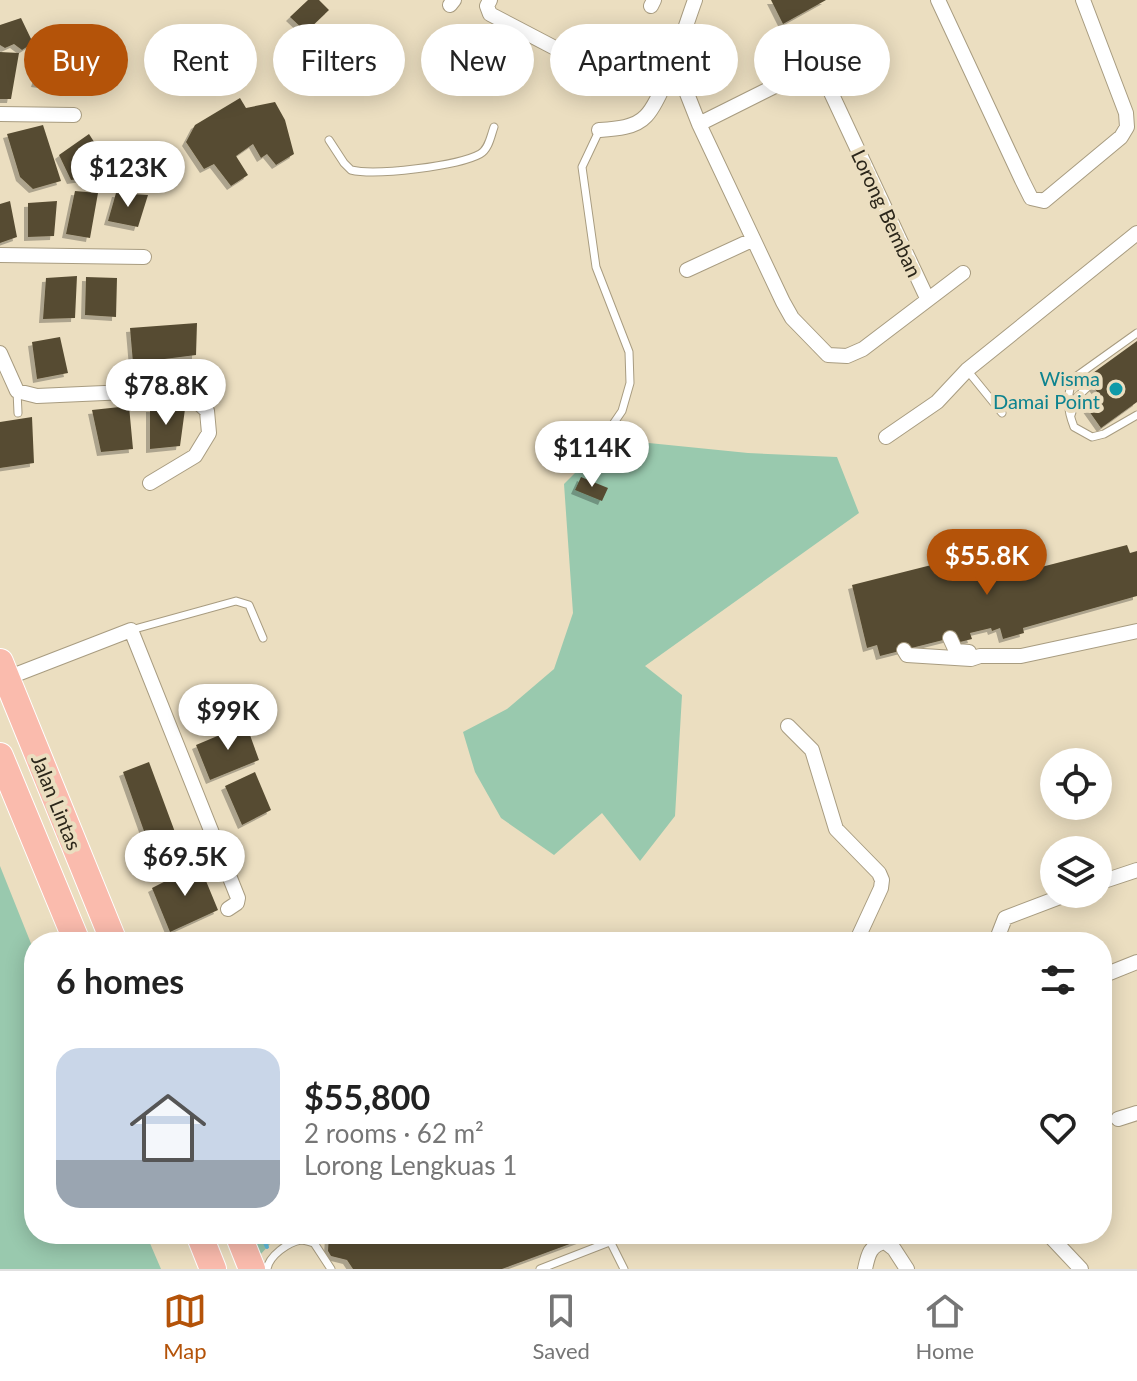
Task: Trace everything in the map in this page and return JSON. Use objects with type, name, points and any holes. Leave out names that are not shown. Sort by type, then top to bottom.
[{"type":"highway","name":"Jalan Lintas","points":[[3,670],[110,932]]},
{"type":"highway","name":"Jalan Lintas","points":[[0,756],[73,932]]},
{"type":"highway","points":[[203,1244],[213,1269]]},
{"type":"highway","points":[[242,1244],[252,1269]]},
{"type":"street","points":[[490,0],[487,6],[490,14],[550,45]]},
{"type":"street","points":[[686,24],[695,0]]},
{"type":"street","points":[[938,0],[1031,198],[1044,201],[1121,137],[1127,127],[1126,113],[1083,0]]},
{"type":"street","name":"Lorong Bemban","points":[[688,96],[699,124],[752,240],[792,318],[828,355],[847,356],[863,349],[881,338],[927,298],[827,84],[816,71],[805,71],[699,124]]},
{"type":"street","points":[[599,130],[620,129],[645,118],[658,96]]},
{"type":"street","points":[[0,114],[74,115]]},
{"type":"street","points":[[886,437],[937,402],[967,370],[1137,233]]},
{"type":"street","points":[[687,270],[752,240]]},
{"type":"street","points":[[0,255],[144,257]]},
{"type":"street","points":[[927,298],[963,273]]},
{"type":"street","points":[[0,353],[17,391],[37,396],[127,392],[190,395],[207,411],[209,433],[195,456],[150,483]]},
{"type":"street","points":[[3,670],[131,630],[238,898],[237,903],[228,909]]},
{"type":"street","points":[[950,638],[956,651],[980,656],[1021,656],[1137,631]]},
{"type":"street","points":[[904,650],[907,655],[971,659],[980,656]]},
{"type":"street","points":[[788,726],[812,750],[836,829],[879,873],[882,880],[861,932]]},
{"type":"street","points":[[1112,878],[1137,870]]},
{"type":"street","points":[[1000,932],[1005,918],[1040,905]]},
{"type":"street","points":[[1112,972],[1137,962]]},
{"type":"street","points":[[1118,1119],[1137,1113]]},
{"type":"street","points":[[865,1269],[868,1253],[877,1244]]},
{"type":"street","points":[[888,1244],[907,1269]]},
{"type":"street","points":[[1057,1244],[1081,1269]]},
{"type":"lane","points":[[329,140],[351,170],[411,170],[479,154],[487,146],[494,127]]},
{"type":"lane","points":[[582,462],[590,446],[609,430],[622,411],[630,383],[629,352],[596,267],[582,167],[599,130]]},
{"type":"lane","points":[[1137,333],[1074,378],[1068,389],[1074,427],[1092,437],[1104,434],[1137,415]]},
{"type":"lane","points":[[967,370],[1002,413]]},
{"type":"lane","points":[[1070,417],[1077,397],[1091,384]]},
{"type":"lane","points":[[17,391],[18,413]]},
{"type":"lane","points":[[131,630],[236,601],[249,605],[263,638]]},
{"type":"lane","points":[[267,1269],[267,1263],[289,1244]]},
{"type":"lane","points":[[315,1244],[331,1269]]},
{"type":"lane","points":[[540,1269],[608,1244]]},
{"type":"lane","points":[[612,1244],[624,1269]]},
{"type":"green space","points":[[609,439],[748,453],[837,457],[859,513],[645,666],[682,695],[675,816],[640,861],[602,813],[554,855],[501,818],[475,772],[463,732],[507,709],[554,669],[573,613],[564,484]]},
{"type":"green space","points":[[0,866],[26,932],[24,1244],[150,1244],[161,1269],[0,1269]]},
{"type":"green space","points":[[254,1244],[270,1244],[260,1255]]},
{"type":"building","points":[[308,0],[319,0],[329,10],[314,24],[297,24],[290,17]]},
{"type":"building","points":[[771,0],[826,0],[783,24]]},
{"type":"building","points":[[21,18],[24,49],[14,44],[5,48],[0,45],[0,25]]},
{"type":"building","points":[[0,52],[19,53],[11,99],[0,99]]},
{"type":"building","points":[[240,98],[246,108],[275,102],[285,120],[294,154],[276,165],[267,154],[261,158],[253,144],[236,156],[248,175],[231,186],[214,164],[204,169],[186,142],[195,125]]},
{"type":"building","points":[[43,125],[61,181],[33,189],[20,177],[7,134]]},
{"type":"building","points":[[89,134],[111,168],[99,176],[71,180],[59,155]]},
{"type":"building","points":[[155,155],[154,167],[161,168],[160,179],[151,179],[150,185],[124,182],[129,156]]},
{"type":"building","points":[[75,191],[98,193],[90,238],[66,234]]},
{"type":"building","points":[[116,193],[148,195],[138,227],[108,221]]},
{"type":"building","points":[[10,201],[17,237],[0,243],[0,204]]},
{"type":"building","points":[[57,201],[54,236],[28,237],[28,203]]},
{"type":"building","points":[[77,276],[75,318],[43,319],[46,278]]},
{"type":"building","points":[[86,277],[117,278],[116,317],[85,315]]},
{"type":"building","points":[[197,323],[196,355],[133,363],[130,328]]},
{"type":"building","points":[[60,337],[68,373],[37,379],[32,342]]},
{"type":"building","name":"Wisma Damai Point","points":[[1137,341],[1137,402],[1101,428],[1084,404],[1098,393],[1086,378]]},
{"type":"building","points":[[129,406],[133,449],[101,452],[92,410]]},
{"type":"building","points":[[150,408],[185,409],[180,446],[150,449]]},
{"type":"building","points":[[32,417],[34,463],[0,468],[0,422]]},
{"type":"building","points":[[581,477],[608,488],[602,501],[575,490]]},
{"type":"building","points":[[1127,545],[1130,553],[1137,551],[1137,596],[1023,628],[1024,633],[1003,639],[1000,628],[992,631],[991,628],[970,633],[972,639],[956,643],[955,637],[880,656],[877,645],[867,648],[852,585],[1003,547],[1010,575]]},
{"type":"building","points":[[246,724],[259,760],[210,780],[196,745]]},
{"type":"building","points":[[149,762],[182,851],[155,862],[123,772]]},
{"type":"building","points":[[255,772],[271,810],[242,825],[225,786]]},
{"type":"building","points":[[199,864],[218,910],[170,932],[152,888]]},
{"type":"building","points":[[328,1244],[570,1244],[502,1269],[353,1269],[347,1260],[331,1256]]},
{"type":"place","name":"Wisma Damai Point","points":[[1116,389]]}]
